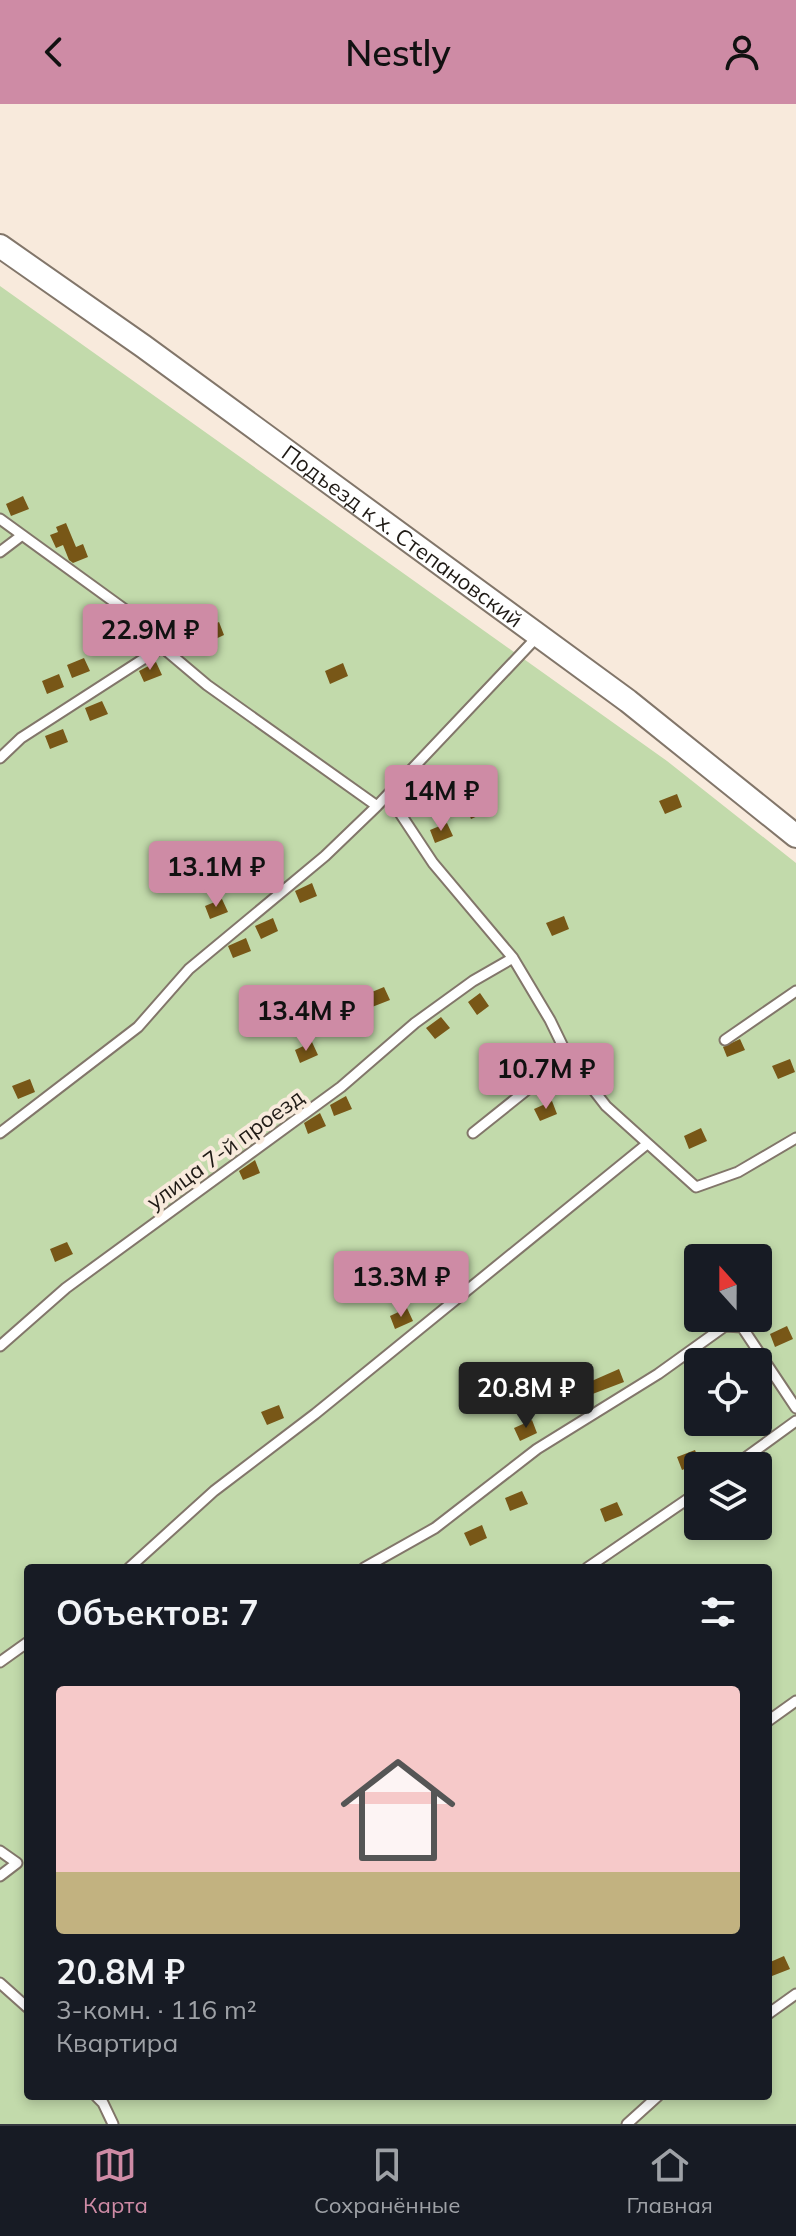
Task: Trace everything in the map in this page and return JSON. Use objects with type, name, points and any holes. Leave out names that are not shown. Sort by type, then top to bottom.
[{"type":"street","name":"Подъезд к х. Степановский","points":[[0,246],[143,346],[628,701],[796,836]]},
{"type":"lane","points":[[0,519],[153,630],[162,647],[207,685],[377,806]]},
{"type":"lane","points":[[0,552],[21,536]]},
{"type":"lane","points":[[0,1133],[138,1027],[189,969],[325,856],[388,795],[538,636]]},
{"type":"lane","points":[[0,758],[21,738],[162,647]]},
{"type":"lane","points":[[388,795],[433,863],[513,958],[568,1057],[606,1106],[696,1187],[738,1172],[796,1138]]},
{"type":"lane","name":"улица 7-й проезд","points":[[0,1346],[66,1288],[341,1087],[415,1023],[473,981],[513,958]]},
{"type":"lane","points":[[725,1040],[796,991]]},
{"type":"lane","points":[[473,1133],[568,1057]]},
{"type":"lane","points":[[133,1564],[214,1491],[315,1414],[647,1144]]},
{"type":"lane","points":[[371,1564],[435,1528],[537,1449],[658,1374],[725,1326],[742,1327],[796,1408]]},
{"type":"lane","points":[[753,1452],[796,1421]]},
{"type":"lane","points":[[593,1564],[684,1502]]},
{"type":"lane","points":[[0,1662],[24,1645]]},
{"type":"lane","points":[[772,1718],[796,1701]]},
{"type":"lane","points":[[0,1851],[23,1863]]},
{"type":"lane","points":[[0,1876],[23,1863]]},
{"type":"lane","points":[[0,1983],[24,2004]]},
{"type":"lane","points":[[772,2011],[796,1994]]},
{"type":"lane","points":[[100,2100],[113,2124]]},
{"type":"lane","points":[[627,2124],[654,2100]]},
{"type":"green space","points":[[0,286],[667,761],[796,863],[796,2124],[0,2124]]},
{"type":"building","points":[[23,496],[29,509],[11,516],[6,504]]},
{"type":"building","points":[[66,523],[76,547],[83,544],[88,557],[73,563],[63,545],[56,548],[50,535],[58,532],[56,527]]},
{"type":"building","points":[[219,622],[224,635],[207,643],[202,630]]},
{"type":"building","points":[[84,658],[90,671],[72,678],[67,665]]},
{"type":"building","points":[[156,662],[162,675],[144,682],[139,671]]},
{"type":"building","points":[[343,663],[348,676],[330,684],[325,671]]},
{"type":"building","points":[[59,674],[64,687],[47,694],[42,681]]},
{"type":"building","points":[[102,701],[108,714],[90,721],[85,708]]},
{"type":"building","points":[[63,729],[68,742],[50,749],[45,736]]},
{"type":"building","points":[[677,794],[682,807],[665,814],[659,801]]},
{"type":"building","points":[[483,798],[489,811],[471,819],[466,806]]},
{"type":"building","points":[[447,823],[453,836],[435,843],[430,830]]},
{"type":"building","points":[[312,883],[317,896],[300,903],[295,891]]},
{"type":"building","points":[[222,899],[228,912],[210,919],[205,906]]},
{"type":"building","points":[[564,916],[569,929],[552,936],[546,923]]},
{"type":"building","points":[[273,918],[278,931],[261,939],[255,926]]},
{"type":"building","points":[[246,938],[251,951],[233,958],[228,946]]},
{"type":"building","points":[[384,987],[390,1000],[372,1007],[367,994]]},
{"type":"building","points":[[480,993],[489,1006],[477,1015],[468,1002]]},
{"type":"building","points":[[441,1017],[450,1028],[435,1039],[426,1028]]},
{"type":"building","points":[[740,1039],[745,1050],[727,1057],[723,1047]]},
{"type":"building","points":[[312,1042],[318,1055],[300,1063],[295,1050]]},
{"type":"building","points":[[790,1059],[795,1072],[778,1079],[772,1066]]},
{"type":"building","points":[[30,1079],[35,1092],[18,1099],[12,1086]]},
{"type":"building","points":[[346,1096],[352,1109],[334,1116],[330,1105]]},
{"type":"building","points":[[552,1101],[557,1114],[540,1121],[534,1109]]},
{"type":"building","points":[[320,1113],[326,1126],[308,1134],[304,1123]]},
{"type":"building","points":[[701,1128],[707,1141],[689,1149],[684,1136]]},
{"type":"building","points":[[255,1160],[260,1173],[243,1180],[239,1171]]},
{"type":"building","points":[[67,1242],[73,1254],[55,1262],[50,1249]]},
{"type":"building","points":[[438,1263],[443,1276],[425,1283],[420,1270]]},
{"type":"building","points":[[407,1308],[413,1321],[395,1329],[390,1316]]},
{"type":"building","points":[[787,1326],[793,1339],[775,1347],[770,1334]]},
{"type":"building","points":[[556,1364],[561,1377],[544,1384],[538,1371]]},
{"type":"building","points":[[619,1369],[624,1382],[582,1398],[578,1387]]},
{"type":"building","points":[[279,1405],[284,1418],[267,1425],[261,1412]]},
{"type":"building","points":[[532,1420],[537,1433],[520,1441],[514,1428]]},
{"type":"building","points":[[684,1454],[684,1469],[682,1470],[677,1457]]},
{"type":"building","points":[[522,1491],[528,1504],[510,1511],[505,1498]]},
{"type":"building","points":[[617,1502],[623,1515],[605,1522],[600,1509]]},
{"type":"building","points":[[482,1525],[487,1538],[470,1546],[464,1533]]},
{"type":"building","points":[[784,1956],[790,1969],[772,1976],[772,1961]]}]
